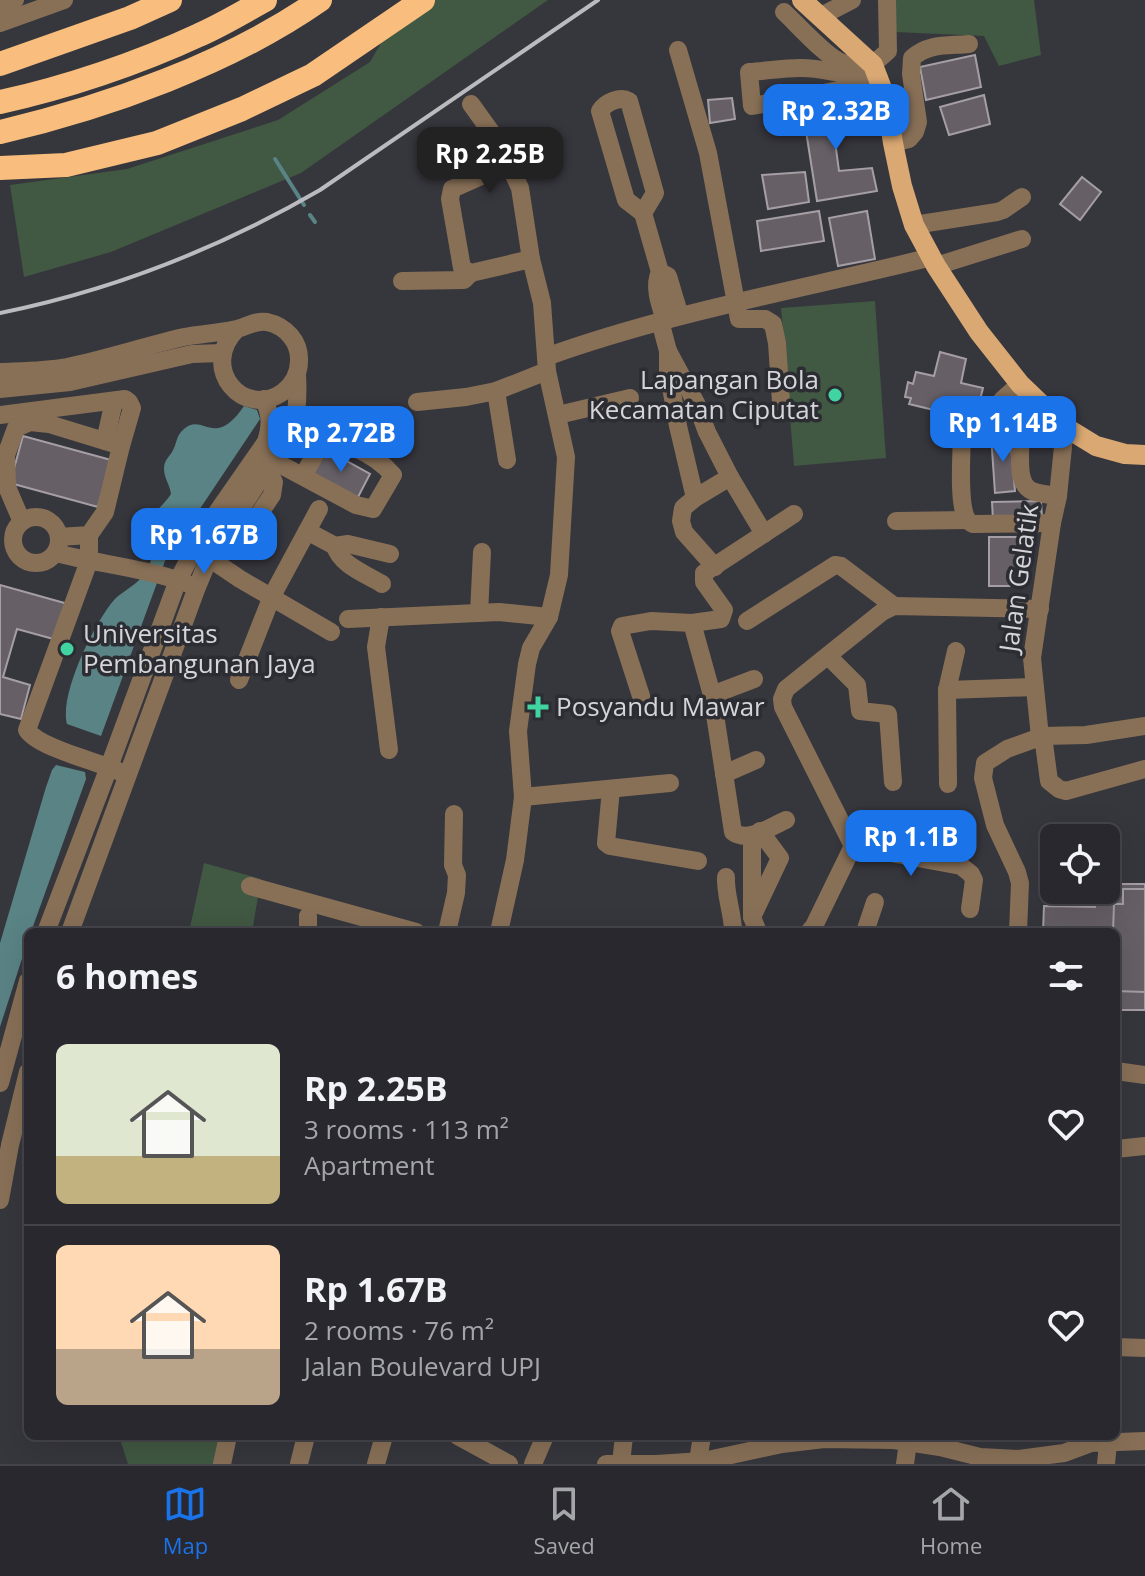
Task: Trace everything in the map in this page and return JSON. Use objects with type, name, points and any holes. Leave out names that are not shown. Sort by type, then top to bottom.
[{"type":"highway","points":[[0,64],[130,18],[170,0]]},
{"type":"highway","points":[[0,102],[111,70],[162,51],[265,0]]},
{"type":"highway","points":[[0,132],[107,103],[206,63],[293,19],[320,0]]},
{"type":"highway","points":[[0,168],[66,165],[157,143],[242,109],[313,75],[423,0]]},
{"type":"main road","points":[[802,0],[872,66],[886,99],[902,186],[914,225],[979,332],[1020,384],[1065,427],[1096,446],[1125,454],[1145,455]]},
{"type":"street","points":[[0,12],[15,0]]},
{"type":"street","points":[[0,23],[64,0]]},
{"type":"street","points":[[819,17],[852,0]]},
{"type":"street","points":[[845,82],[867,85],[872,66],[888,51],[887,0]]},
{"type":"street","points":[[784,12],[831,57],[844,63],[872,66]]},
{"type":"street","points":[[893,143],[909,139],[918,122],[911,74],[912,58],[921,50],[934,46],[969,44]]},
{"type":"street","points":[[678,50],[708,153],[739,319],[765,319],[773,324],[781,402]]},
{"type":"street","points":[[643,213],[655,193],[629,101],[621,98],[604,105],[600,111],[626,200],[643,213],[660,272],[668,276],[668,371],[695,498]]},
{"type":"street","points":[[471,104],[499,143],[520,188],[531,259],[542,303],[546,364],[566,457],[559,575],[549,617],[531,648],[527,664],[518,731],[523,797],[515,860],[500,928]]},
{"type":"street","points":[[471,273],[462,268],[450,199],[452,189],[508,164]]},
{"type":"street","points":[[914,225],[997,212],[1022,197]]},
{"type":"street","points":[[417,402],[496,391],[546,364],[669,319],[736,302],[934,262],[1022,239]]},
{"type":"street","points":[[402,281],[464,280],[471,273],[531,259]]},
{"type":"street","points":[[0,372],[65,367],[189,336],[237,329],[258,322],[269,323],[279,326],[295,342],[300,363],[292,383],[275,397],[248,398],[229,384],[222,370],[222,353],[229,337],[237,329]]},
{"type":"street","points":[[668,351],[730,477],[764,534]]},
{"type":"street","points":[[0,389],[70,382],[192,354],[222,353]]},
{"type":"street","points":[[71,928],[209,558],[293,428],[298,395],[297,374]]},
{"type":"street","points":[[1002,400],[1020,384]]},
{"type":"street","points":[[496,391],[507,460]]},
{"type":"street","points":[[558,415],[630,398]]},
{"type":"street","points":[[48,928],[109,767],[170,578],[266,442],[270,413],[264,399]]},
{"type":"street","points":[[0,415],[114,401],[113,444],[105,512],[89,535],[89,561],[27,730],[32,737],[44,743],[128,775]]},
{"type":"street","points":[[22,522],[7,487],[6,455],[16,428],[30,422],[49,424],[113,444]]},
{"type":"street","name":"Jalan Gelatik","points":[[1065,427],[1058,496],[1032,658],[1049,781],[1066,791],[1145,769]]},
{"type":"street","points":[[270,464],[303,476],[356,505],[373,509],[393,475],[383,463],[346,444],[293,428]]},
{"type":"street","points":[[962,429],[962,498],[967,520],[973,524],[1052,523]]},
{"type":"street","points":[[683,442],[707,432]]},
{"type":"street","points":[[303,476],[325,437]]},
{"type":"street","points":[[1020,443],[1024,484],[1033,491],[1058,496]]},
{"type":"street","points":[[715,567],[684,532],[681,521],[683,508],[730,477]]},
{"type":"street","points":[[239,680],[272,596],[319,509]]},
{"type":"street","points":[[641,696],[620,628],[651,621],[692,623],[721,619],[724,610],[704,582],[704,573],[794,514]]},
{"type":"street","points":[[30,518],[46,519],[57,530],[58,545],[50,558],[35,563],[8,555],[22,522],[30,518]]},
{"type":"street","points":[[896,521],[967,520]]},
{"type":"street","points":[[307,531],[335,546],[348,544],[390,554]]},
{"type":"street","points":[[58,545],[89,535]]},
{"type":"street","points":[[58,545],[89,561],[130,568],[197,587]]},
{"type":"street","points":[[335,546],[342,560],[382,584]]},
{"type":"street","points":[[479,613],[482,552]]},
{"type":"street","points":[[209,558],[331,632]]},
{"type":"street","points":[[747,621],[835,565],[841,566],[894,606]]},
{"type":"street","points":[[819,928],[853,846],[783,707],[786,689],[882,612],[894,606],[1040,609]]},
{"type":"street","points":[[348,619],[499,612],[549,617]]},
{"type":"street","points":[[381,617],[376,647],[389,750]]},
{"type":"street","points":[[692,623],[712,695],[733,832],[740,837],[786,820]]},
{"type":"street","points":[[948,784],[947,690],[956,651]]},
{"type":"street","points":[[828,656],[857,685],[860,711],[888,714],[893,782]]},
{"type":"street","points":[[712,695],[754,679]]},
{"type":"street","points":[[947,690],[1034,687]]},
{"type":"street","points":[[1018,928],[1020,883],[995,825],[983,778],[985,763],[1007,749],[1041,736],[1086,735],[1145,726]]},
{"type":"street","points":[[724,774],[756,760]]},
{"type":"street","points":[[523,797],[670,783]]},
{"type":"street","points":[[611,789],[606,843],[698,861]]},
{"type":"street","points":[[448,928],[457,875],[453,865],[454,814]]},
{"type":"street","points":[[755,925],[756,833]]},
{"type":"street","points":[[755,925],[780,858],[756,833]]},
{"type":"street","points":[[853,846],[961,866],[974,880],[970,909]]},
{"type":"street","points":[[726,877],[733,928]]},
{"type":"street","points":[[250,886],[402,928]]},
{"type":"street","points":[[866,928],[875,902]]},
{"type":"street","points":[[0,1083],[24,996]]},
{"type":"street","points":[[1120,1072],[1145,1075]]},
{"type":"street","points":[[0,1200],[24,1088]]},
{"type":"street","points":[[1120,1149],[1145,1146]]},
{"type":"street","points":[[1120,1347],[1145,1348]]},
{"type":"street","points":[[222,1464],[227,1440]]},
{"type":"street","points":[[299,1464],[305,1440]]},
{"type":"street","points":[[376,1464],[383,1440]]},
{"type":"street","points":[[465,1440],[509,1464]]},
{"type":"street","points":[[533,1464],[543,1440]]},
{"type":"street","points":[[621,1463],[624,1440]]},
{"type":"street","points":[[701,1462],[702,1440]]},
{"type":"street","points":[[606,1464],[701,1462],[782,1444],[816,1440]]},
{"type":"street","points":[[905,1464],[899,1440],[980,1457],[1019,1459],[1054,1455],[1097,1441],[1145,1441]]},
{"type":"street","points":[[1097,1441],[1106,1464]]},
{"type":"street","points":[[782,1444],[784,1464]]},
{"type":"green space","points":[[406,0],[548,0],[301,173],[111,252],[24,277],[10,185],[127,169],[278,120],[370,62]]},
{"type":"green space","points":[[896,0],[1034,0],[1041,55],[999,66],[984,36],[895,32]]},
{"type":"green space","name":"Lapangan Bola Kecamatan Ciputat","points":[[875,301],[886,458],[794,466],[781,308]]},
{"type":"green space","points":[[204,863],[261,879],[253,928],[190,928]]},
{"type":"green space","points":[[120,1440],[222,1440],[217,1464],[128,1464]]},
{"type":"water","points":[[244,406],[257,410],[260,419],[165,561],[101,736],[67,724],[68,696],[88,642],[114,600],[138,582],[149,566],[150,524],[171,494],[164,466],[179,434],[191,425],[210,428],[225,426]]},
{"type":"water","points":[[56,765],[85,772],[86,779],[32,928],[24,928],[24,952],[0,1027],[0,943]]},
{"type":"building","points":[[975,55],[981,87],[926,100],[920,67]]},
{"type":"building","points":[[984,95],[990,124],[949,135],[940,107]]},
{"type":"building","points":[[732,98],[735,119],[710,123],[708,100]]},
{"type":"building","points":[[865,102],[870,125],[834,134],[839,171],[872,168],[877,191],[817,201],[803,112]]},
{"type":"building","points":[[805,172],[809,202],[768,209],[762,175]]},
{"type":"building","points":[[1082,177],[1101,192],[1080,220],[1060,204]]},
{"type":"building","points":[[819,211],[824,241],[761,251],[757,221]]},
{"type":"building","points":[[867,211],[875,259],[838,266],[829,218]]},
{"type":"building","points":[[940,352],[966,359],[961,383],[983,388],[975,420],[909,404],[911,398],[905,397],[908,382],[913,384],[916,372],[934,376]]},
{"type":"building","points":[[1010,434],[1015,491],[995,493],[991,435]]},
{"type":"building","points":[[23,436],[111,460],[98,507],[10,483]]},
{"type":"building","points":[[325,449],[370,474],[357,499],[311,475]]},
{"type":"building","points":[[1041,501],[1042,519],[993,520],[992,502]]},
{"type":"building","points":[[989,537],[1025,537],[1026,586],[989,586]]},
{"type":"building","points":[[0,585],[68,604],[57,640],[17,629],[3,677],[30,685],[21,719],[0,714]]},
{"type":"building","points":[[1120,884],[1145,884],[1145,1010],[1120,1010],[1120,928],[1043,928],[1044,906],[1095,907],[1095,904],[1120,904]]},
{"type":"building","points":[[1123,889],[1145,889],[1145,992],[1120,991],[1120,928],[1113,928],[1114,904],[1123,904]]},
{"type":"waterway","points":[[275,159],[304,205]]},
{"type":"waterway","points":[[310,215],[315,222]]},
{"type":"railway","points":[[0,313],[84,292],[165,265],[282,211],[320,190],[598,0]]},
{"type":"place","name":"Lapangan Bola Kecamatan Ciputat","points":[[835,395]]},
{"type":"place","name":"Universitas Pembangunan Jaya","points":[[67,649]]},
{"type":"place","name":"Posyandu Mawar","points":[[538,707]]}]
